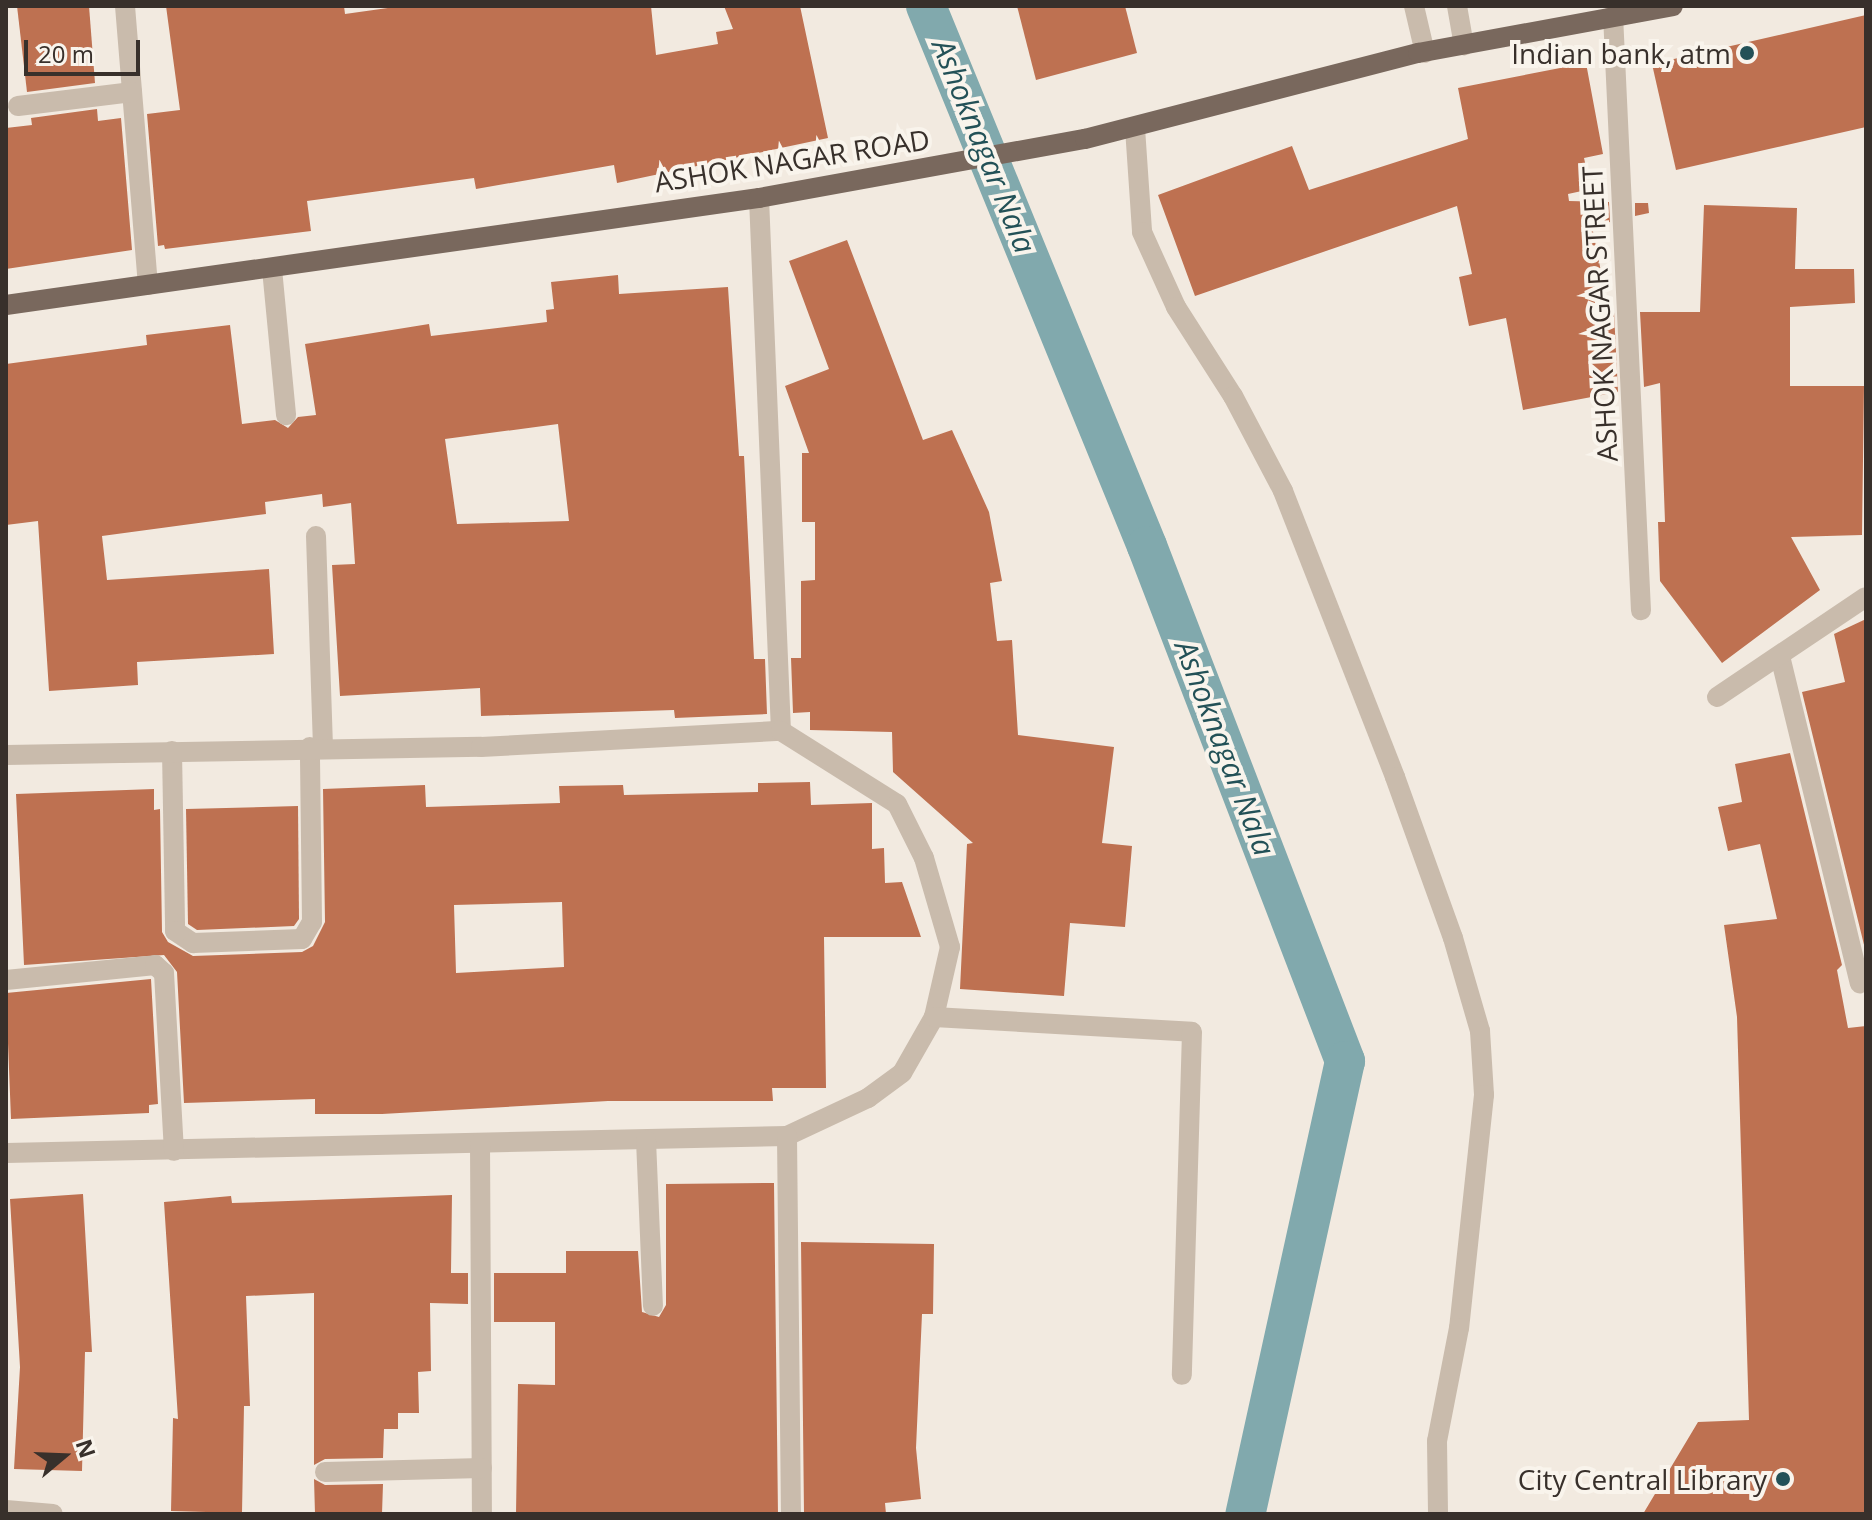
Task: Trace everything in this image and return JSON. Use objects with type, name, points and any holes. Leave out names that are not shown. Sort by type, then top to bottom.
[{"type":"main road","name":"ASHOK NAGAR ROAD","points":[[6,305],[759,198],[849,182],[1135,128],[1586,13],[1613,15],[1673,6]]},
{"type":"street","points":[[125,6],[148,285]]},
{"type":"street","points":[[1414,6],[1425,53]]},
{"type":"street","points":[[1457,6],[1464,45]]},
{"type":"street","name":"ASHOK NAGAR STREET","points":[[1613,15],[1641,610]]},
{"type":"street","points":[[18,106],[132,92]]},
{"type":"street","points":[[1135,128],[1142,232],[1176,307],[1233,396],[1283,491],[1400,791],[1453,938],[1480,1031],[1484,1095],[1459,1328],[1437,1441],[1438,1514]]},
{"type":"street","points":[[759,198],[781,731]]},
{"type":"street","points":[[272,269],[286,415]]},
{"type":"street","points":[[172,751],[175,931],[193,943],[302,939],[312,922],[316,536]]},
{"type":"street","points":[[1717,697],[1866,597]]},
{"type":"street","points":[[1780,656],[1818,793],[1860,983]]},
{"type":"street","points":[[6,755],[316,746],[481,747],[781,731],[897,804],[924,858],[950,947],[934,1017],[902,1073],[868,1098],[787,1136],[6,1153]]},
{"type":"street","points":[[6,980],[155,965],[164,973],[174,1151]]},
{"type":"street","points":[[934,1017],[1192,1032],[1182,1375]]},
{"type":"street","points":[[787,1136],[791,1514]]},
{"type":"street","points":[[646,1140],[653,1306]]},
{"type":"street","points":[[480,1143],[482,1514]]},
{"type":"street","points":[[325,1472],[482,1468]]},
{"type":"street","points":[[6,1510],[53,1514]]},
{"type":"building","points":[[17,6],[89,6],[95,83],[27,92]]},
{"type":"building","points":[[166,6],[344,6],[345,14],[402,6],[651,6],[656,55],[718,44],[716,32],[733,29],[724,6],[800,6],[828,138],[617,183],[614,165],[476,189],[474,178],[307,201],[311,231],[165,249],[164,245],[158,246],[147,114],[180,110]]},
{"type":"building","points":[[1017,6],[1125,6],[1137,53],[1036,80]]},
{"type":"building","points":[[1866,15],[1866,127],[1676,170],[1652,64]]},
{"type":"building","points":[[1586,63],[1603,154],[1584,158],[1591,189],[1568,194],[1569,201],[1609,202],[1610,222],[1592,226],[1609,312],[1614,312],[1618,392],[1523,410],[1506,318],[1469,326],[1459,277],[1472,274],[1457,206],[1195,296],[1158,195],[1292,146],[1309,190],[1468,139],[1458,88]]},
{"type":"building","points":[[97,109],[98,121],[121,118],[132,250],[6,269],[6,128],[32,125],[31,118]]},
{"type":"building","points":[[1635,203],[1648,203],[1649,213],[1635,216]]},
{"type":"building","points":[[1704,205],[1797,208],[1795,269],[1854,269],[1855,303],[1790,307],[1790,386],[1864,386],[1862,535],[1791,537],[1820,590],[1722,663],[1660,581],[1658,522],[1665,522],[1660,383],[1644,387],[1640,312],[1700,312]]},
{"type":"building","points":[[847,240],[923,440],[952,430],[989,512],[1002,581],[990,583],[997,641],[1012,640],[1018,735],[1114,747],[1102,843],[1132,846],[1125,927],[1070,923],[1064,996],[960,989],[967,844],[973,843],[893,772],[892,732],[810,730],[810,712],[793,713],[791,658],[801,658],[801,581],[815,580],[815,522],[802,522],[802,453],[809,453],[785,386],[829,369],[789,261]]},
{"type":"building","points":[[618,275],[619,294],[728,287],[739,456],[744,456],[754,659],[765,659],[767,714],[675,718],[674,710],[481,716],[480,688],[340,696],[332,565],[355,564],[351,503],[323,507],[322,494],[265,502],[266,514],[102,536],[107,580],[269,569],[274,654],[137,662],[138,685],[49,691],[38,521],[6,525],[6,364],[147,345],[146,335],[230,325],[242,424],[275,420],[288,428],[298,417],[316,415],[305,344],[429,324],[431,336],[547,322],[546,310],[554,309],[551,282]],"holes":[[[558,424],[569,521],[457,524],[445,439]]]},
{"type":"building","points":[[1866,619],[1866,953],[1802,692],[1845,682],[1834,634]]},
{"type":"building","name":"City Central Library","points":[[1790,753],[1842,965],[1837,970],[1848,1028],[1866,1026],[1866,1514],[1643,1514],[1698,1422],[1749,1420],[1737,1017],[1724,925],[1777,919],[1760,844],[1728,851],[1718,807],[1742,802],[1735,764]]},
{"type":"building","points":[[810,782],[811,805],[872,803],[872,849],[884,848],[885,883],[902,882],[921,937],[824,937],[826,1088],[772,1088],[773,1101],[608,1101],[382,1114],[315,1114],[315,1099],[184,1103],[177,972],[164,955],[24,965],[16,794],[154,789],[154,810],[160,809],[162,932],[168,942],[193,956],[302,952],[313,946],[325,922],[323,789],[425,785],[426,807],[560,803],[559,786],[623,785],[624,795],[758,792],[758,783]],"holes":[[[562,902],[564,967],[456,973],[454,905]]]},
{"type":"building","points":[[298,806],[299,919],[294,926],[197,930],[188,924],[186,809]]},
{"type":"building","points":[[151,979],[158,1104],[149,1105],[149,1113],[11,1119],[6,993]]},
{"type":"building","points":[[774,1183],[778,1514],[516,1514],[518,1384],[555,1385],[555,1322],[494,1322],[494,1273],[566,1273],[566,1251],[638,1251],[642,1312],[659,1317],[666,1305],[666,1184]]},
{"type":"building","points":[[83,1194],[92,1352],[85,1352],[82,1471],[14,1469],[20,1367],[10,1199]]},
{"type":"building","points":[[452,1195],[451,1273],[468,1273],[468,1304],[430,1303],[431,1371],[418,1372],[419,1413],[398,1413],[398,1429],[384,1429],[383,1458],[325,1459],[314,1465],[314,1293],[246,1296],[250,1406],[244,1406],[242,1513],[171,1511],[173,1418],[178,1419],[164,1202],[231,1196],[232,1203]]},
{"type":"building","points":[[801,1242],[934,1244],[933,1314],[922,1314],[916,1448],[921,1499],[885,1503],[886,1514],[804,1514]]},
{"type":"building","points":[[314,1479],[325,1485],[383,1484],[382,1514],[315,1514]]},
{"type":"waterway","name":"Ashoknagar Nala","points":[[926,6],[1147,546],[1345,1061],[1245,1514]]},
{"type":"place","name":"Indian bank, atm","points":[[1747,53]]},
{"type":"place","name":"City Central Library","points":[[1783,1479]]}]
